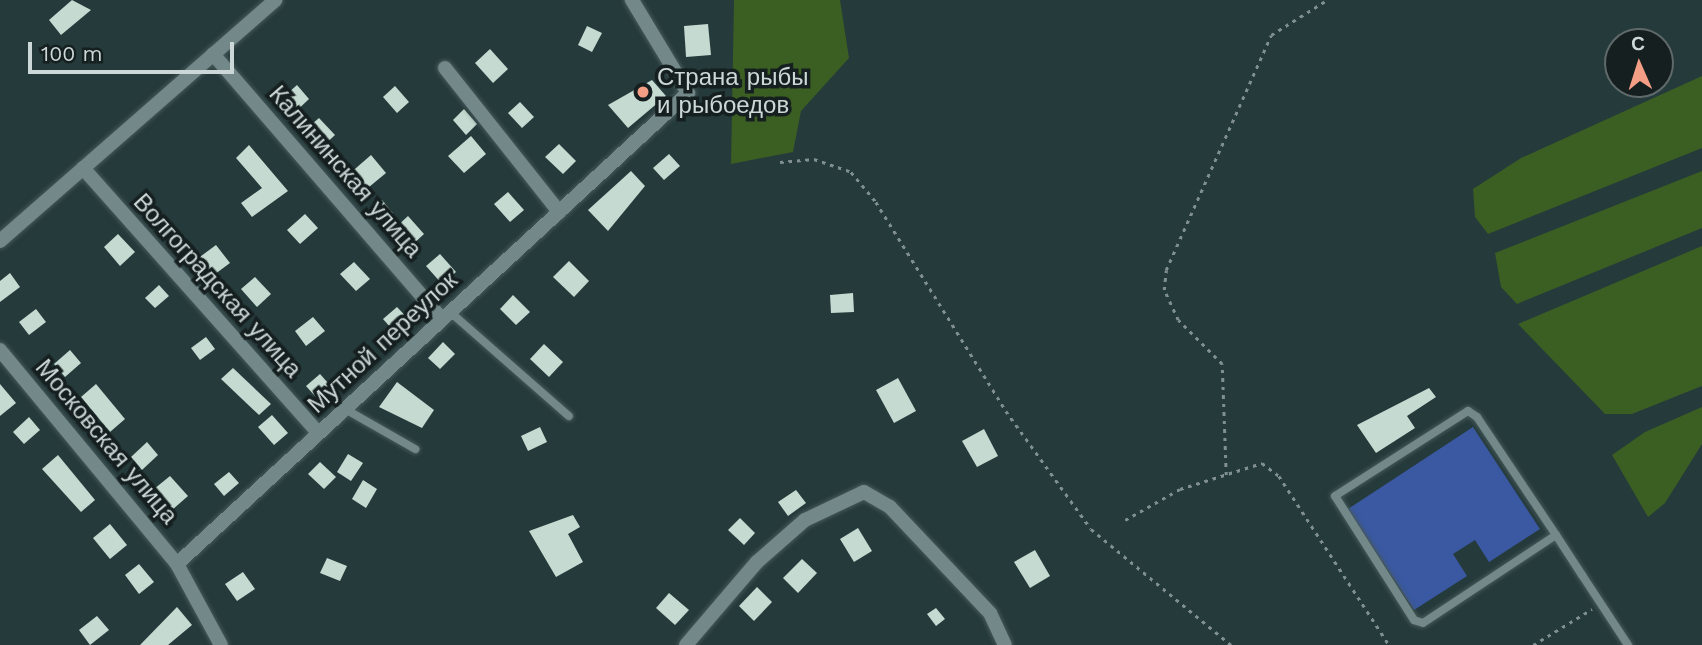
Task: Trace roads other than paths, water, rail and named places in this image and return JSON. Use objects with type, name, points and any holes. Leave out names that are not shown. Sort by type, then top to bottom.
[{"type":"street","points":[[0,241],[275,0]]},
{"type":"street","name":"Мутной переулок","points":[[177,564],[688,93],[632,0]]},
{"type":"street","name":"Калининская улица","points":[[214,54],[446,315]]},
{"type":"street","points":[[445,68],[559,212]]},
{"type":"street","name":"Волгоградская улица","points":[[83,168],[318,433]]},
{"type":"street","name":"Московская улица","points":[[0,350],[177,564]]},
{"type":"street","points":[[686,645],[776,545],[805,520],[864,492],[890,507],[990,613],[1006,645]]},
{"type":"street","points":[[177,564],[220,645]]},
{"type":"lane","points":[[446,315],[569,416]]},
{"type":"lane","points":[[345,409],[415,449]]},
{"type":"lane","points":[[1556,536],[1423,623],[1414,620],[1335,496],[1468,411],[1478,416],[1628,645]]},
{"type":"water","points":[[1473,427],[1540,529],[1489,562],[1475,540],[1453,554],[1467,576],[1414,610],[1348,509]]},
{"type":"place","name":"Страна рыбы и рыбоедов","points":[[643,92]]}]
